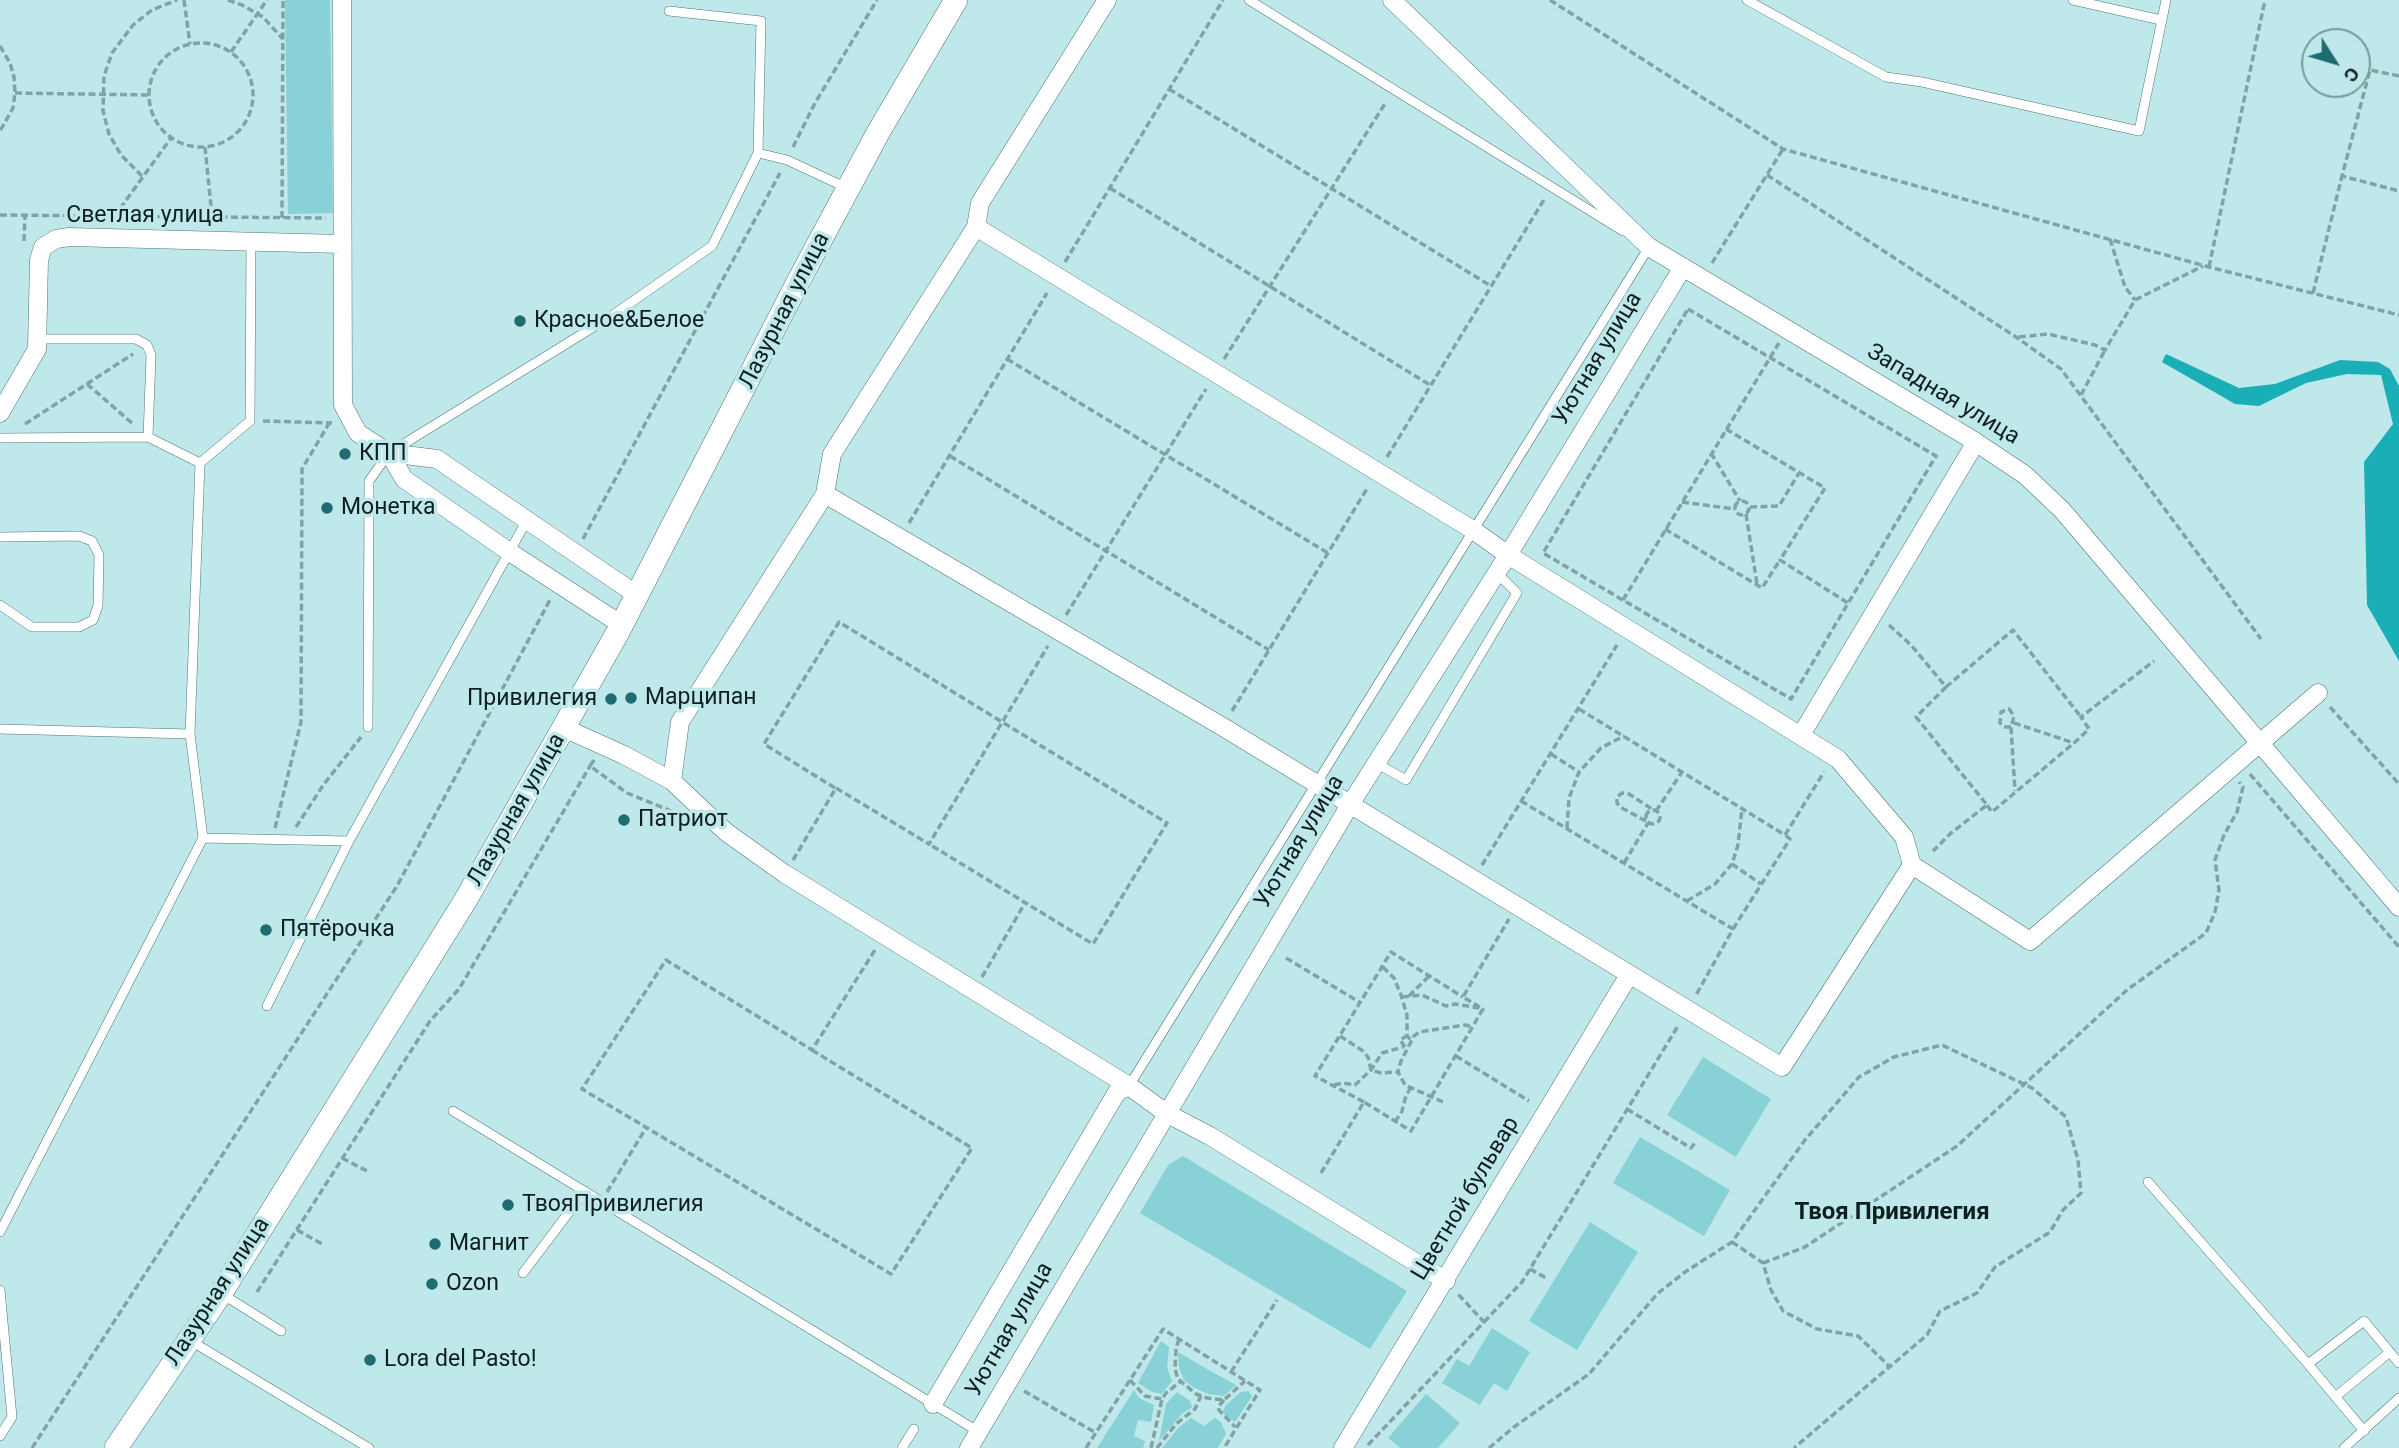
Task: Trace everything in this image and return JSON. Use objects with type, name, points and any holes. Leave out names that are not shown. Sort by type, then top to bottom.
[{"type":"street","points":[[342,0],[343,405],[358,433],[390,453],[437,459],[637,595]]},
{"type":"street","name":"Лазурная улица","points":[[116,1448],[221,1293],[433,954],[565,728],[622,625],[892,107],[956,0]]},
{"type":"street","points":[[672,781],[680,722],[825,494],[832,454],[976,227],[980,203],[1107,0]]},
{"type":"street","name":"Западная улица","points":[[1392,0],[1648,247],[1976,442],[2025,475],[2062,510],[2399,907]]},
{"type":"street","points":[[976,227],[1473,530],[1508,555],[1834,756],[1904,837],[1913,865],[2030,941],[2318,693]]},
{"type":"street","name":"Светлая улица","points":[[0,413],[37,349],[39,260],[43,247],[56,239],[69,236],[342,244]]},
{"type":"street","name":"Уютная улица","points":[[969,1448],[1351,803],[1508,555],[1683,267]]},
{"type":"street","points":[[1801,735],[1976,442]]},
{"type":"street","points":[[390,453],[404,479],[622,625]]},
{"type":"street","points":[[825,494],[1351,803],[1629,975],[1683,1017],[1782,1067],[1913,865]]},
{"type":"street","points":[[565,728],[672,781],[726,832],[785,874],[1129,1086],[1166,1113],[1210,1136],[1446,1281]]},
{"type":"street","name":"Цветной бульвар","points":[[1343,1448],[1629,975]]},
{"type":"street","points":[[933,1404],[1117,1092],[1129,1086]]},
{"type":"lane","points":[[1129,1086],[1648,247],[1249,0]]},
{"type":"lane","points":[[1747,0],[1886,77],[1922,82],[2139,131],[2166,0]]},
{"type":"lane","points":[[2073,0],[2161,20]]},
{"type":"lane","points":[[368,727],[369,481],[390,453],[613,316],[712,246],[758,153],[761,21],[669,11]]},
{"type":"lane","points":[[758,153],[787,160],[849,189]]},
{"type":"lane","points":[[0,1232],[203,838],[190,734],[201,463],[250,421],[251,241]]},
{"type":"lane","points":[[37,339],[136,339],[147,345],[151,355],[148,437]]},
{"type":"lane","points":[[1,438],[148,437],[201,463]]},
{"type":"lane","points":[[267,1006],[349,841],[527,520]]},
{"type":"lane","points":[[0,537],[79,536],[92,541],[99,555],[99,568],[98,606],[93,620],[79,626],[32,626],[0,605]]},
{"type":"lane","points":[[1376,763],[1406,780],[1517,593],[1496,572]]},
{"type":"lane","points":[[0,729],[190,734]]},
{"type":"lane","points":[[203,838],[349,841]]},
{"type":"lane","points":[[453,1111],[979,1432]]},
{"type":"lane","points":[[2148,1182],[2364,1431]]},
{"type":"lane","points":[[523,1273],[584,1191]]},
{"type":"lane","points":[[0,1290],[3,1349],[12,1417],[0,1436]]},
{"type":"lane","points":[[221,1293],[281,1331]]},
{"type":"lane","points":[[2308,1364],[2364,1321],[2399,1363]]},
{"type":"lane","points":[[189,1340],[369,1448]]},
{"type":"lane","points":[[2335,1397],[2390,1352]]},
{"type":"lane","points":[[2344,1448],[2399,1398]]},
{"type":"lane","points":[[902,1448],[914,1429]]},
{"type":"path","points":[[142,176],[128,164],[114,145],[105,122],[102,96],[108,64],[125,33],[152,10],[177,0]]},
{"type":"path","points":[[184,0],[190,44]]},
{"type":"path","points":[[228,0],[258,14],[284,41]]},
{"type":"path","points":[[231,52],[267,0]]},
{"type":"path","points":[[282,218],[283,0]]},
{"type":"path","points":[[575,553],[787,160],[815,103],[877,0]]},
{"type":"path","points":[[1550,0],[1783,149],[2206,266],[2399,315]]},
{"type":"path","points":[[2206,266],[2265,0]]},
{"type":"path","points":[[190,44],[215,45],[231,52],[242,61],[251,80],[251,111],[241,129],[233,137],[214,146],[183,144],[172,138],[158,125],[149,95],[150,84],[159,65],[174,51],[190,44]]},
{"type":"path","points":[[0,46],[10,63],[15,93],[13,108],[0,131]]},
{"type":"path","points":[[2313,293],[2370,70],[2399,76]]},
{"type":"path","points":[[1169,89],[1491,286]]},
{"type":"path","points":[[929,844],[1269,286],[1394,90]]},
{"type":"path","points":[[15,93],[149,95]]},
{"type":"path","points":[[114,217],[172,138]]},
{"type":"path","points":[[205,147],[212,216]]},
{"type":"path","points":[[1702,278],[1783,149]]},
{"type":"path","points":[[1767,175],[2062,369],[2260,639]]},
{"type":"path","points":[[2342,176],[2399,191]]},
{"type":"path","points":[[1110,188],[1430,385]]},
{"type":"path","points":[[0,215],[342,218]]},
{"type":"path","points":[[2110,239],[2125,286],[2134,300]]},
{"type":"path","points":[[2081,396],[2134,300],[2206,266]]},
{"type":"path","points":[[1688,309],[1770,358],[1936,456],[1791,699],[1543,553],[1688,309]]},
{"type":"path","points":[[1611,618],[1787,329]]},
{"type":"path","points":[[2017,337],[2048,334],[2095,345],[2105,350]]},
{"type":"path","points":[[1,438],[147,345]]},
{"type":"path","points":[[1007,359],[1328,553]]},
{"type":"path","points":[[87,384],[148,437]]},
{"type":"path","points":[[272,840],[301,722],[302,469],[331,422],[331,408]]},
{"type":"path","points":[[250,421],[331,422]]},
{"type":"path","points":[[1665,529],[1762,588],[1825,488],[1726,429]]},
{"type":"path","points":[[1711,453],[1740,501]]},
{"type":"path","points":[[950,456],[1269,650]]},
{"type":"path","points":[[1750,508],[1779,506],[1799,472]]},
{"type":"path","points":[[1740,501],[1746,501],[1750,508]]},
{"type":"path","points":[[1735,509],[1740,501]]},
{"type":"path","points":[[1682,502],[1735,509]]},
{"type":"path","points":[[1750,508],[1746,514],[1757,584]]},
{"type":"path","points":[[1735,509],[1738,514],[1746,514]]},
{"type":"path","points":[[1780,560],[1848,603]]},
{"type":"path","points":[[32,1448],[397,886],[558,584]]},
{"type":"path","points":[[1875,611],[1911,645],[1947,687]]},
{"type":"path","points":[[839,622],[1002,722],[1167,823],[1093,944],[764,744],[839,622]]},
{"type":"path","points":[[1473,879],[1627,628]]},
{"type":"path","points":[[2013,630],[2089,729],[1992,811],[1916,716],[1947,687],[2013,630]]},
{"type":"path","points":[[2081,718],[2154,661]]},
{"type":"path","points":[[2318,693],[2399,784]]},
{"type":"path","points":[[1366,1448],[1522,1282],[1683,1017],[1733,929],[1790,839],[1579,709]]},
{"type":"path","points":[[2015,793],[2012,725],[2014,716],[2009,709],[2001,712],[2000,723],[2004,727],[2012,725],[2074,743]]},
{"type":"path","points":[[288,839],[324,784],[368,727]]},
{"type":"path","points":[[1567,829],[1569,798],[1579,772],[1601,748],[1624,736]]},
{"type":"path","points":[[257,1292],[429,1021],[459,989],[602,746]]},
{"type":"path","points":[[1551,754],[1579,772]]},
{"type":"path","points":[[1785,835],[1834,756]]},
{"type":"path","points":[[2234,764],[2399,947]]},
{"type":"path","points":[[1763,1263],[1805,1247],[1957,1146],[2127,990],[2206,933],[2215,912],[2219,890],[2214,860],[2237,812],[2243,787],[2234,764]]},
{"type":"path","points":[[590,766],[627,793],[651,804]]},
{"type":"path","points":[[1624,863],[1647,822],[1647,813],[1656,811],[1682,772]]},
{"type":"path","points":[[785,874],[836,788]]},
{"type":"path","points":[[1622,793],[1629,794],[1656,811],[1659,821],[1654,824],[1647,822],[1620,807],[1617,797],[1622,793]]},
{"type":"path","points":[[1521,801],[1733,929]]},
{"type":"path","points":[[1933,851],[1987,805]]},
{"type":"path","points":[[1686,901],[1715,884],[1732,864],[1738,845],[1742,808]]},
{"type":"path","points":[[1732,864],[1761,884]]},
{"type":"path","points":[[974,990],[1025,903]]},
{"type":"path","points":[[1463,997],[1511,915]]},
{"type":"path","points":[[811,1050],[878,945]]},
{"type":"path","points":[[1391,952],[1481,1008],[1483,1009],[1473,1027],[1411,1131],[1315,1076],[1391,952]]},
{"type":"path","points":[[1286,958],[1361,1003]]},
{"type":"path","points":[[666,960],[811,1050],[972,1148],[891,1274],[582,1089],[666,960]]},
{"type":"path","points":[[1383,967],[1394,978],[1401,997],[1407,1016],[1407,1036]]},
{"type":"path","points":[[1409,996],[1429,976]]},
{"type":"path","points":[[1401,997],[1422,995],[1446,1006],[1455,1004],[1481,1008]]},
{"type":"path","points":[[1398,1072],[1406,1047],[1421,1031],[1465,1025],[1473,1027]]},
{"type":"path","points":[[1407,1036],[1412,1040]]},
{"type":"path","points":[[1406,1047],[1400,1040],[1407,1036]]},
{"type":"path","points":[[1340,1037],[1363,1051],[1368,1057],[1371,1070]]},
{"type":"path","points":[[1489,1448],[1589,1374],[1657,1294],[1685,1272],[1732,1242],[1805,1140],[1859,1077],[1894,1057],[1942,1045],[2032,1088],[2066,1117],[2078,1160],[2081,1194],[2063,1210],[2050,1232],[1995,1267],[1978,1293],[1940,1311],[1927,1335],[1794,1448]]},
{"type":"path","points":[[1332,1086],[1343,1083],[1355,1085],[1371,1070],[1382,1053],[1406,1047]]},
{"type":"path","points":[[1456,1056],[1529,1101]]},
{"type":"path","points":[[1371,1070],[1381,1073],[1398,1072]]},
{"type":"path","points":[[1398,1072],[1410,1089],[1443,1102]]},
{"type":"path","points":[[1395,1122],[1410,1089]]},
{"type":"path","points":[[1321,1173],[1364,1102]]},
{"type":"path","points":[[1627,1109],[1692,1148],[1696,1142]]},
{"type":"path","points":[[601,1202],[646,1128]]},
{"type":"path","points":[[342,1158],[367,1171]]},
{"type":"path","points":[[297,1230],[324,1245]]},
{"type":"path","points":[[1732,1242],[1763,1263],[1771,1290],[1783,1311],[1817,1329],[1858,1336],[1889,1366]]},
{"type":"path","points":[[1530,1269],[1548,1279]]},
{"type":"path","points":[[1446,1281],[1484,1322]]},
{"type":"path","points":[[1231,1372],[1276,1300]]},
{"type":"path","points":[[1086,1448],[1163,1329],[1260,1390],[1224,1448]]},
{"type":"path","points":[[1179,1339],[1175,1369],[1181,1382],[1200,1396],[1224,1400]]},
{"type":"path","points":[[1130,1380],[1145,1396],[1162,1399]]},
{"type":"path","points":[[1236,1428],[1218,1407],[1245,1381]]},
{"type":"path","points":[[1151,1448],[1162,1399],[1181,1382]]},
{"type":"path","points":[[1016,1387],[1096,1433]]},
{"type":"path","points":[[1157,1448],[1176,1424],[1195,1409],[1200,1396]]},
{"type":"shaded area","points":[[285,0],[330,0],[333,213],[288,214]]},
{"type":"shaded area","points":[[2166,354],[2239,388],[2275,384],[2340,360],[2378,362],[2390,369],[2399,386],[2399,661],[2367,605],[2364,462],[2393,424],[2381,375],[2347,374],[2306,383],[2259,406],[2235,404],[2162,362]]},
{"type":"shaded area","points":[[1703,1057],[1771,1099],[1736,1157],[1667,1115]]},
{"type":"shaded area","points":[[1640,1137],[1730,1190],[1704,1236],[1613,1183]]},
{"type":"shaded area","points":[[1183,1156],[1407,1291],[1370,1349],[1140,1213],[1168,1165]]},
{"type":"shaded area","points":[[1590,1222],[1638,1252],[1577,1350],[1529,1321]]},
{"type":"shaded area","points":[[1492,1328],[1530,1352],[1507,1391],[1494,1383],[1480,1405],[1442,1383],[1457,1359],[1469,1366]]},
{"type":"shaded area","points":[[1161,1341],[1169,1347],[1167,1368],[1172,1381],[1162,1394],[1152,1392],[1138,1383]]},
{"type":"shaded area","points":[[1178,1352],[1236,1385],[1224,1396],[1208,1394],[1193,1387],[1184,1380],[1179,1368]]},
{"type":"shaded area","points":[[1134,1390],[1139,1398],[1154,1405],[1151,1422],[1138,1420],[1134,1436],[1145,1441],[1143,1448],[1097,1448]]},
{"type":"shaded area","points":[[1248,1391],[1252,1396],[1235,1422],[1226,1417],[1223,1411],[1226,1405],[1241,1392]]},
{"type":"shaded area","points":[[1177,1392],[1190,1401],[1192,1407],[1182,1414],[1159,1441],[1166,1404]]},
{"type":"shaded area","points":[[1426,1394],[1460,1423],[1438,1448],[1400,1448],[1388,1438]]},
{"type":"shaded area","points":[[1191,1418],[1204,1426],[1215,1418],[1221,1422],[1226,1434],[1218,1448],[1162,1448],[1178,1428]]},
{"type":"place","name":"Красное&Белое","points":[[520,321]]},
{"type":"place","name":"КПП","points":[[345,454]]},
{"type":"place","name":"Монетка","points":[[327,508]]},
{"type":"place","name":"Марципан","points":[[631,698]]},
{"type":"place","name":"Привилегия","points":[[611,699]]},
{"type":"place","name":"Патриот","points":[[624,820]]},
{"type":"place","name":"Пятёрочка","points":[[266,930]]},
{"type":"place","name":"ТвояПривилегия","points":[[508,1205]]},
{"type":"place","name":"Магнит","points":[[435,1244]]},
{"type":"place","name":"Ozon","points":[[432,1284]]},
{"type":"place","name":"Lora del Pasto!","points":[[370,1360]]},
{"type":"district","name":"Твоя Привилегия","points":[[1892,1213]]}]
